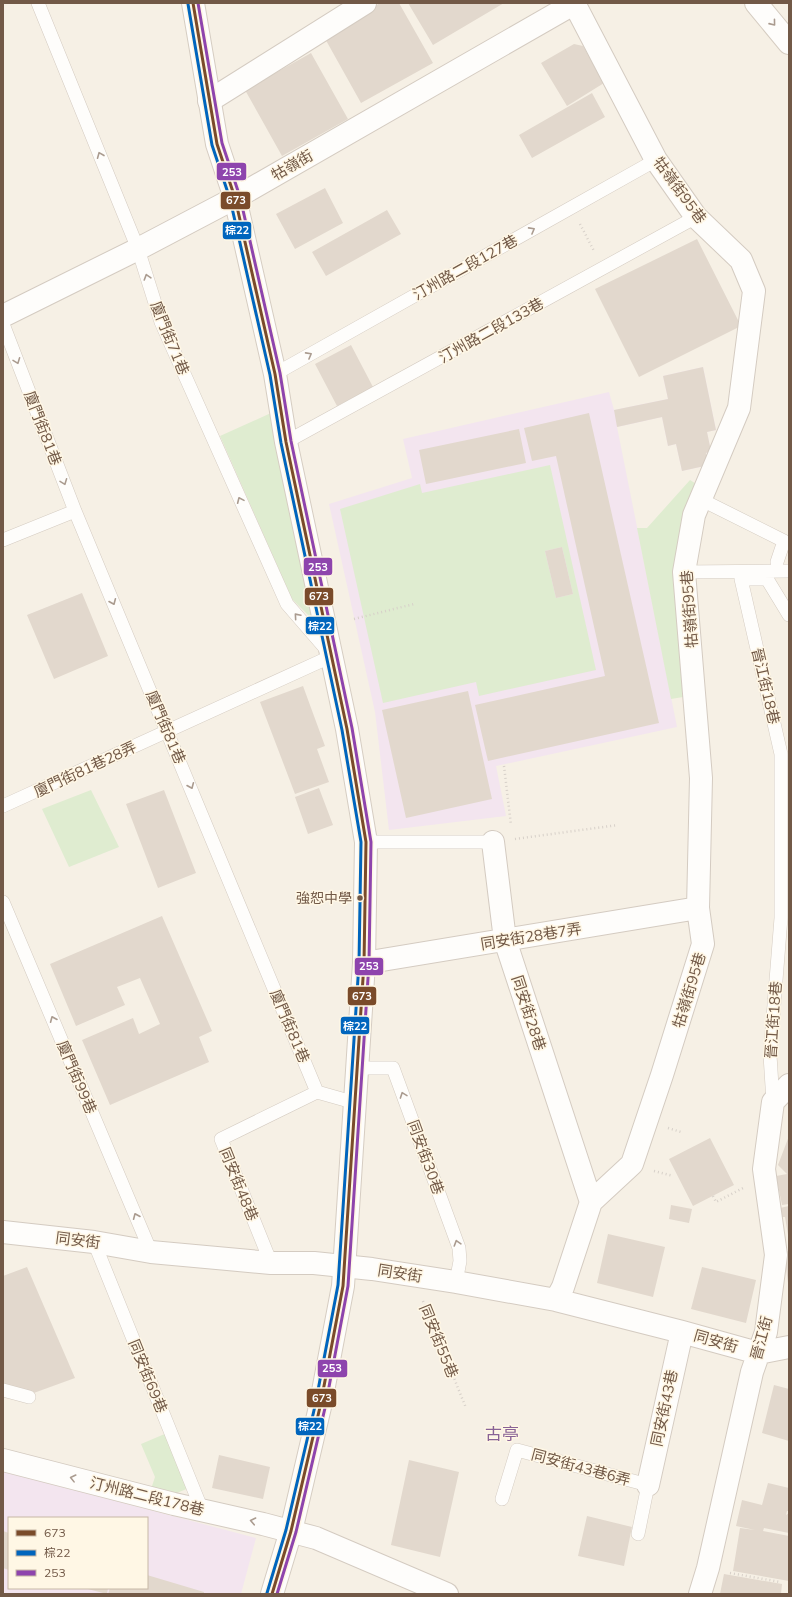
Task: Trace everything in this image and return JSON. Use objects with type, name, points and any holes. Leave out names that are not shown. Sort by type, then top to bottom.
[{"type":"street","points":[[193,3],[217,144],[235,198],[275,374],[286,442],[347,728],[366,842],[364,964],[343,1286],[320,1407],[291,1531],[272,1594]]},
{"type":"street","points":[[210,101],[365,3]]},
{"type":"street","name":"牯嶺街","points":[[3,316],[138,249],[235,198],[575,3]]},
{"type":"street","name":"牯嶺街95巷","points":[[575,3],[656,160],[696,217],[741,260],[754,291],[739,408],[694,515],[684,572],[701,778],[698,908],[703,944],[662,1075],[632,1164],[591,1202]]},
{"type":"street","points":[[756,3],[789,43]]},
{"type":"street","name":"同安街28巷","points":[[493,842],[505,940],[591,1202]]},
{"type":"street","name":"同安街28巷7弄","points":[[364,964],[698,908]]},
{"type":"street","points":[[773,1102],[789,1084]]},
{"type":"street","name":"晉江街","points":[[700,1594],[708,1568],[752,1372],[766,1332],[776,1255],[764,1169],[773,1102]]},
{"type":"street","points":[[556,1300],[563,1287],[591,1202]]},
{"type":"street","name":"同安街","points":[[3,1232],[94,1242],[151,1252],[271,1263],[314,1263],[411,1275],[556,1300],[758,1353],[789,1347]]},
{"type":"street","name":"同安街43巷","points":[[648,1485],[682,1332]]},
{"type":"street","name":"汀州路二段178巷","points":[[3,1460],[316,1538],[447,1594]]},
{"type":"lane","name":"廈門街71巷","points":[[38,3],[138,249],[161,322],[287,604],[332,656]]},
{"type":"lane","name":"汀州路二段127巷","points":[[275,374],[656,160]]},
{"type":"lane","name":"汀州路二段133巷","points":[[286,442],[696,217]]},
{"type":"lane","name":"廈門街81巷","points":[[3,324],[75,511],[168,731],[317,1092]]},
{"type":"lane","points":[[700,499],[784,541],[777,562]]},
{"type":"lane","points":[[3,540],[75,511]]},
{"type":"lane","points":[[684,572],[789,571]]},
{"type":"lane","name":"晉江街18巷","points":[[773,1102],[770,1055],[781,918],[781,754],[742,579],[767,579],[789,615]]},
{"type":"lane","name":"廈門街81巷28弄","points":[[3,806],[332,656]]},
{"type":"lane","name":"同安街28巷","points":[[366,842],[493,842]]},
{"type":"lane","name":"廈門街99巷","points":[[3,902],[151,1252]]},
{"type":"lane","name":"同安街30巷","points":[[357,1068],[393,1068],[459,1248],[460,1260],[456,1282]]},
{"type":"lane","points":[[317,1092],[356,1103]]},
{"type":"lane","name":"同安街48巷","points":[[271,1263],[221,1139],[317,1092]]},
{"type":"lane","name":"同安街69巷","points":[[94,1242],[202,1510]]},
{"type":"lane","points":[[3,1390],[29,1397]]},
{"type":"lane","name":"同安街43巷6弄","points":[[502,1499],[517,1450],[648,1485]]},
{"type":"lane","points":[[638,1534],[648,1485]]},
{"type":"path","points":[[572,207],[602,269]]},
{"type":"path","points":[[354,619],[414,604]]},
{"type":"path","points":[[504,766],[512,840],[618,825]]},
{"type":"path","points":[[713,1196],[716,1202],[765,1176]]},
{"type":"path","name":"同安街55巷","points":[[411,1275],[420,1293],[466,1408]]},
{"type":"path","points":[[708,1568],[780,1582]]},
{"type":"shaded area","points":[[703,367],[716,430],[707,432],[711,451],[706,453],[709,465],[682,471],[676,444],[668,446],[662,417],[617,427],[677,727],[496,766],[506,816],[389,830],[375,712],[329,504],[412,478],[403,439],[609,392],[614,410],[668,399],[663,376]]},
{"type":"shaded area","points":[[3,1471],[256,1538],[241,1594],[3,1594]]},
{"type":"green space","points":[[271,413],[317,624],[292,599],[220,436]]},
{"type":"green space","points":[[550,465],[596,670],[479,696],[476,682],[383,703],[340,509],[420,484],[422,493]],"holes":[[[562,547],[573,594],[556,598],[545,551]]]},
{"type":"green space","points":[[690,480],[701,487],[681,553],[689,696],[671,699],[637,528],[647,528]]},
{"type":"green space","points":[[91,790],[119,847],[69,867],[42,809]]},
{"type":"green space","points":[[167,1433],[189,1488],[167,1497],[150,1492],[155,1477],[141,1444]]},
{"type":"building","points":[[380,3],[399,3],[433,63],[361,103],[323,35]]},
{"type":"building","points":[[408,3],[504,3],[433,45]]},
{"type":"building","points":[[574,44],[583,46],[604,83],[567,106],[541,63]]},
{"type":"building","points":[[311,53],[348,119],[282,156],[245,90]]},
{"type":"building","points":[[592,93],[605,117],[532,158],[519,135]]},
{"type":"building","points":[[325,188],[343,223],[295,249],[276,214]]},
{"type":"building","points":[[387,210],[401,234],[326,276],[312,252]]},
{"type":"building","points":[[697,239],[741,326],[639,377],[595,289]]},
{"type":"building","points":[[351,345],[373,387],[337,406],[315,364]]},
{"type":"building","points":[[703,367],[716,430],[707,432],[711,451],[706,453],[709,465],[682,471],[676,444],[668,446],[662,417],[617,427],[614,410],[668,399],[663,376]]},
{"type":"building","points":[[589,413],[659,723],[488,761],[475,705],[605,676],[556,456],[532,461],[524,428]]},
{"type":"building","points":[[519,429],[526,463],[426,484],[419,450]]},
{"type":"building","points":[[562,547],[573,594],[556,598],[545,551]]},
{"type":"building","points":[[82,593],[108,656],[54,679],[27,615]]},
{"type":"building","points":[[303,686],[325,746],[317,749],[329,782],[295,794],[260,702]]},
{"type":"building","points":[[468,691],[492,799],[406,818],[382,710]]},
{"type":"building","points":[[319,788],[333,825],[308,834],[295,797]]},
{"type":"building","points":[[164,790],[196,873],[158,888],[126,804]]},
{"type":"building","points":[[162,916],[212,1031],[199,1037],[209,1062],[110,1105],[82,1040],[133,1018],[139,1034],[160,1024],[140,978],[117,987],[125,1005],[76,1026],[50,964]]},
{"type":"building","points":[[789,1136],[789,1204],[782,1205],[776,1176],[787,1174],[778,1165]]},
{"type":"building","points":[[710,1138],[734,1185],[693,1206],[669,1159]]},
{"type":"building","points":[[671,1205],[692,1209],[689,1223],[669,1219]]},
{"type":"building","points":[[789,1206],[788,1235],[785,1217],[781,1217],[780,1208]]},
{"type":"building","points":[[608,1234],[665,1247],[653,1297],[597,1283]]},
{"type":"building","points":[[789,1251],[789,1283],[788,1283],[784,1252]]},
{"type":"building","points":[[27,1267],[75,1378],[31,1394],[3,1386],[3,1276]]},
{"type":"building","points":[[702,1267],[756,1280],[746,1323],[691,1309]]},
{"type":"building","points":[[774,1385],[789,1389],[789,1441],[762,1433]]},
{"type":"building","points":[[219,1455],[270,1467],[263,1499],[212,1488]]},
{"type":"building","points":[[409,1460],[459,1472],[440,1557],[391,1545]]},
{"type":"building","points":[[768,1483],[789,1488],[789,1511],[787,1511],[786,1515],[789,1513],[789,1533],[764,1528],[763,1531],[789,1536],[789,1581],[733,1571],[740,1528],[755,1530],[736,1526],[742,1500],[762,1505]]},
{"type":"building","points":[[587,1516],[632,1527],[624,1566],[578,1556]]},
{"type":"building","points":[[3,1531],[8,1533],[8,1570],[3,1568]]},
{"type":"building","points":[[724,1574],[782,1584],[781,1594],[720,1594]]},
{"type":"building","points":[[148,1575],[204,1592],[204,1594],[108,1594],[110,1589],[148,1589]]},
{"type":"building","points":[[88,1589],[108,1589],[107,1594]]},
{"type":"transit line","name":"673","points":[[193,3],[217,144],[235,198],[275,374],[286,442],[347,729],[366,842],[364,963],[343,1286],[320,1407],[291,1531],[272,1594]]},
{"type":"transit line","name":"253","points":[[198,3],[222,143],[240,197],[280,373],[291,441],[352,728],[371,842],[369,963],[348,1286],[325,1408],[296,1532],[277,1594]]},
{"type":"transit line","name":"棕22","points":[[188,4],[212,145],[230,199],[270,375],[281,443],[342,730],[361,842],[359,963],[338,1285],[315,1406],[286,1530],[267,1593]]},
{"type":"place","name":"強恕中學","points":[[360,898]]},
{"type":"district","name":"古亭","points":[[502,1433]]}]
